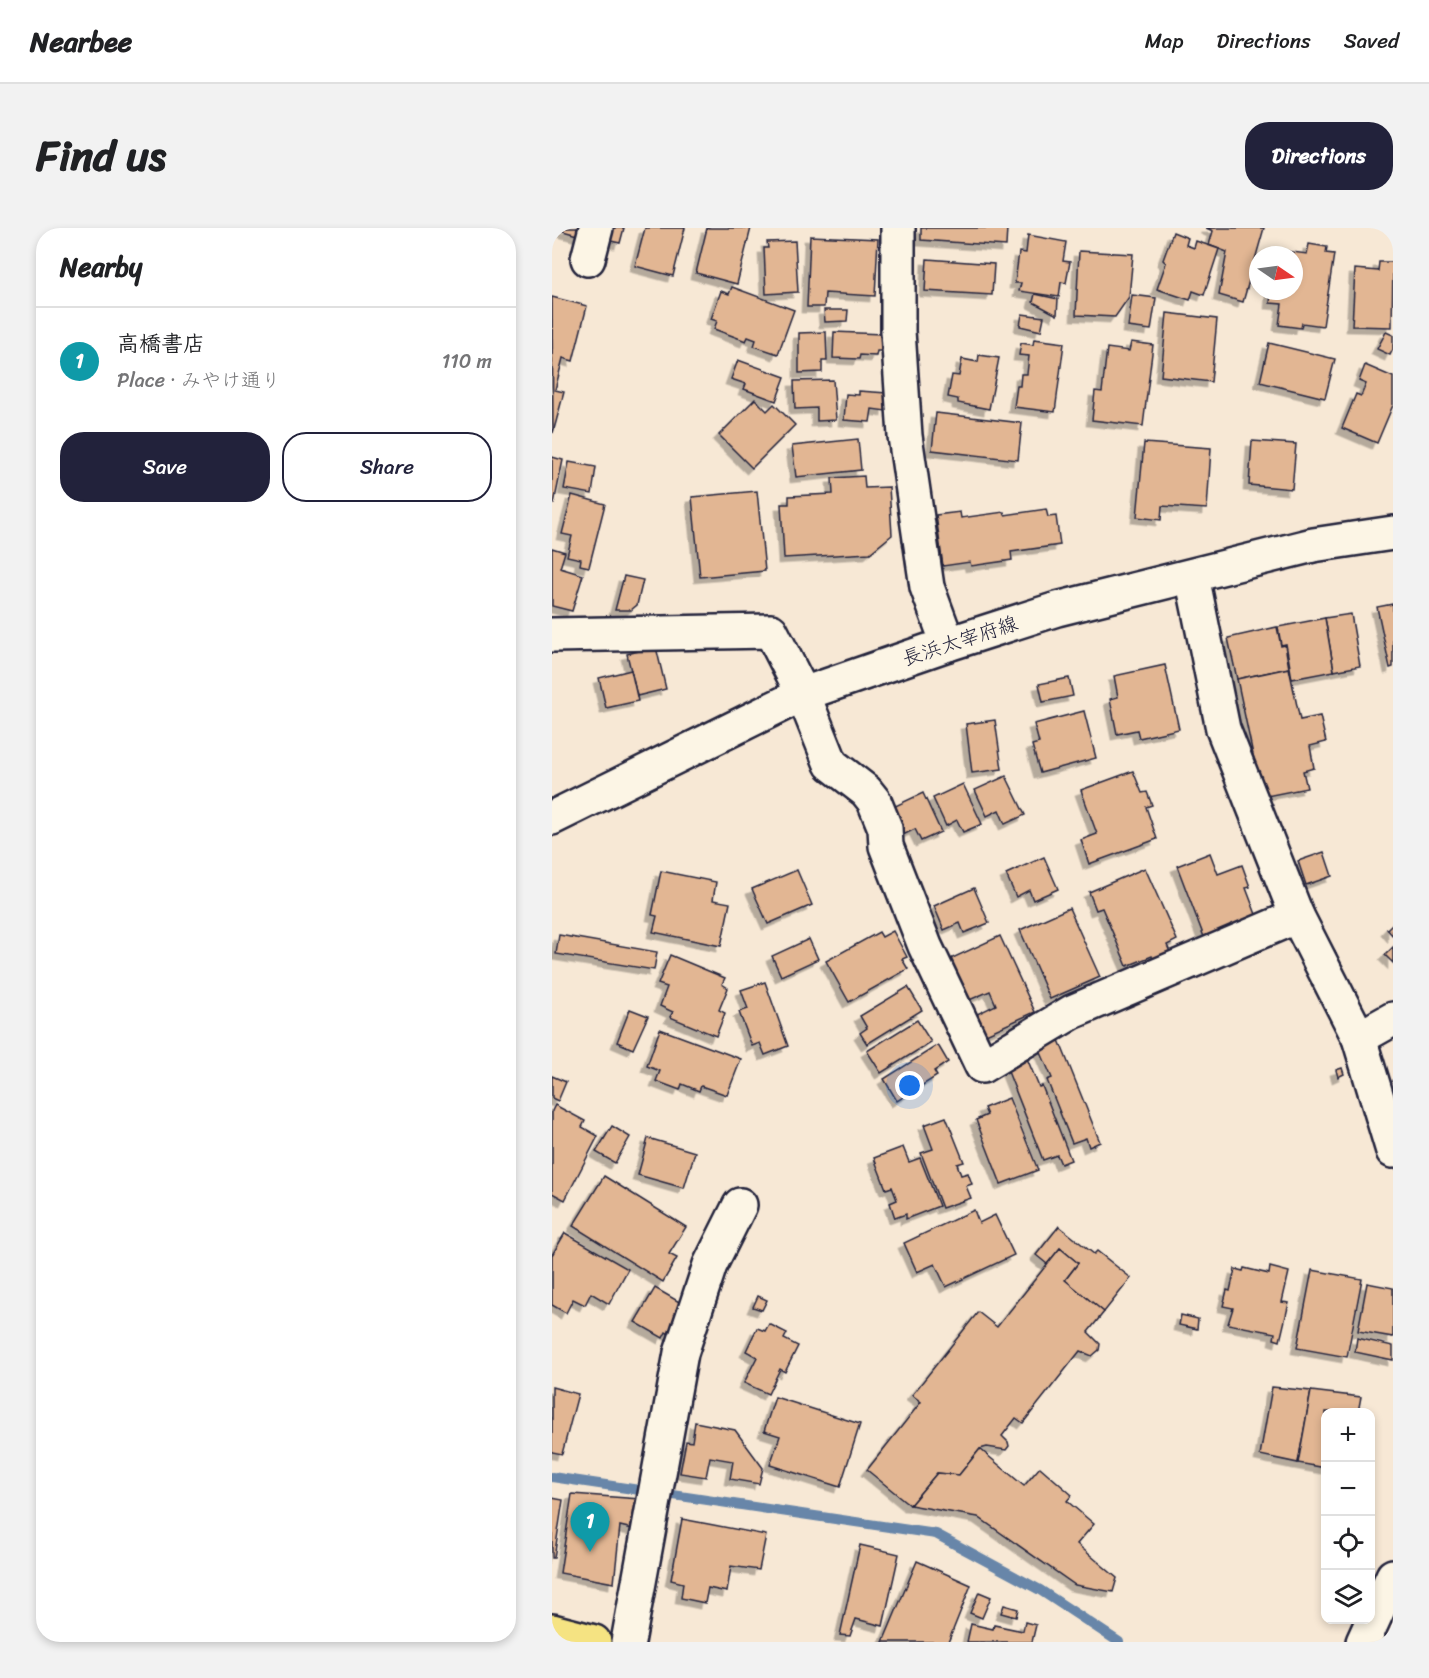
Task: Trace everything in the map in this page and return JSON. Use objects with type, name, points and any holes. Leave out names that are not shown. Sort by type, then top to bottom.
[{"type":"highway","points":[[552,1631],[594,1642]]},
{"type":"street","points":[[898,228],[898,331],[905,436],[927,587],[948,644]]},
{"type":"street","name":"長浜太宰府線","points":[[552,818],[803,694],[948,644],[1058,609],[1313,544],[1393,533]]},
{"type":"street","points":[[1192,576],[1223,729],[1297,916],[1359,1038],[1393,1150]]},
{"type":"street","points":[[552,635],[771,631],[803,694],[831,764],[866,791],[874,801],[885,828],[886,846],[925,946],[982,1066],[1072,1012],[1297,916]]},
{"type":"street","points":[[1359,1038],[1393,1019]]},
{"type":"street","points":[[628,1642],[681,1353],[710,1265],[740,1205]]},
{"type":"street","points":[[1363,1642],[1393,1576]]},
{"type":"building","points":[[552,228],[591,228],[588,238]]},
{"type":"building","points":[[600,228],[624,228],[620,243],[597,238]]},
{"type":"building","points":[[645,228],[685,228],[673,276],[635,266]]},
{"type":"building","points":[[707,228],[751,228],[737,284],[696,273]]},
{"type":"building","points":[[921,228],[1007,228],[1006,246],[921,240]]},
{"type":"building","points":[[1206,228],[1264,228],[1259,246],[1249,246],[1249,281],[1243,302],[1219,295],[1227,252],[1209,245],[1213,231]]},
{"type":"building","points":[[1173,232],[1188,238],[1186,245],[1194,248],[1196,241],[1219,249],[1204,295],[1193,291],[1190,300],[1157,289],[1166,263],[1163,260]]},
{"type":"building","points":[[1028,235],[1066,242],[1063,261],[1070,262],[1066,283],[1061,282],[1059,297],[1019,291],[1021,283],[1015,283],[1019,252],[1026,253]]},
{"type":"building","points":[[810,236],[878,239],[875,296],[825,293],[824,307],[807,307]]},
{"type":"building","points":[[795,241],[798,292],[766,294],[764,248],[768,248],[767,242]]},
{"type":"building","points":[[1309,244],[1327,247],[1326,253],[1334,254],[1323,326],[1302,323],[1301,328],[1279,325],[1282,304],[1270,303],[1270,300],[1303,300],[1303,253],[1307,254]]},
{"type":"building","points":[[1079,251],[1133,254],[1129,297],[1115,317],[1076,315]]},
{"type":"building","points":[[927,259],[994,264],[992,295],[925,291]]},
{"type":"building","points":[[1379,262],[1393,262],[1392,327],[1352,326],[1355,269],[1378,271]]},
{"type":"building","points":[[732,287],[794,310],[778,354],[754,346],[756,340],[748,337],[746,341],[714,329],[717,321],[711,319],[721,291],[729,294]]},
{"type":"building","points":[[1035,294],[1058,299],[1057,315],[1033,302]]},
{"type":"building","points":[[1132,295],[1156,298],[1151,330],[1128,327]]},
{"type":"building","points":[[552,297],[587,306],[573,361],[563,358],[555,390],[564,392],[553,433]]},
{"type":"building","points":[[824,310],[848,310],[847,321],[825,322]]},
{"type":"building","points":[[1167,313],[1217,319],[1211,382],[1161,376]]},
{"type":"building","points":[[1022,314],[1044,317],[1041,331],[1020,326]]},
{"type":"building","points":[[826,332],[827,361],[822,361],[822,372],[799,373],[799,333]]},
{"type":"building","points":[[834,332],[882,334],[881,351],[877,351],[876,356],[860,355],[859,359],[833,358]]},
{"type":"building","points":[[1386,332],[1393,335],[1393,349],[1390,355],[1377,349]]},
{"type":"building","points":[[1034,339],[1064,343],[1055,412],[1014,407],[1021,374],[1027,374],[1029,356],[1019,355],[1021,343],[1033,345]]},
{"type":"building","points":[[1131,342],[1153,345],[1143,426],[1092,420],[1095,391],[1102,392],[1107,348],[1129,351]]},
{"type":"building","points":[[1269,343],[1335,359],[1325,398],[1260,382]]},
{"type":"building","points":[[979,355],[999,358],[989,409],[958,403],[958,399],[948,397],[952,375],[959,376],[962,359],[978,362]]},
{"type":"building","points":[[738,360],[785,377],[776,401],[744,389],[746,384],[731,379]]},
{"type":"building","points":[[1365,365],[1393,377],[1393,405],[1377,443],[1342,428],[1356,394],[1361,396],[1366,384],[1359,381]]},
{"type":"building","points":[[833,380],[836,420],[817,421],[817,408],[795,409],[794,381]]},
{"type":"building","points":[[859,391],[887,393],[886,411],[872,409],[870,422],[844,420],[846,394],[859,395]]},
{"type":"building","points":[[755,399],[767,411],[774,404],[795,425],[752,468],[719,435]]},
{"type":"building","points":[[936,413],[1022,423],[1018,460],[932,450]]},
{"type":"building","points":[[858,439],[861,470],[796,477],[792,446]]},
{"type":"building","points":[[1252,441],[1296,444],[1292,489],[1249,485]]},
{"type":"building","points":[[1144,443],[1211,448],[1207,509],[1162,506],[1161,520],[1137,517]]},
{"type":"building","points":[[552,457],[563,460],[554,504],[552,503]]},
{"type":"building","points":[[569,462],[596,467],[592,494],[564,489]]},
{"type":"building","points":[[864,476],[865,488],[889,487],[892,535],[870,553],[784,558],[781,504],[789,504],[789,496],[833,494],[832,478]]},
{"type":"building","points":[[757,491],[765,571],[700,577],[692,497]]},
{"type":"building","points":[[572,495],[605,504],[589,567],[580,565],[581,559],[567,556],[572,536],[562,534]]},
{"type":"building","points":[[1046,509],[1048,517],[1056,516],[1060,545],[1011,552],[1012,560],[971,566],[970,562],[943,566],[936,515],[960,512],[961,518]]},
{"type":"building","points":[[552,548],[565,552],[560,568],[583,575],[572,611],[552,606]]},
{"type":"building","points":[[624,576],[643,580],[637,605],[631,610],[615,610]]},
{"type":"building","points":[[1393,604],[1393,667],[1390,668],[1377,607]]},
{"type":"building","points":[[1351,614],[1360,666],[1334,671],[1325,618]]},
{"type":"building","points":[[1325,618],[1334,671],[1292,679],[1286,644],[1281,645],[1278,627]]},
{"type":"building","points":[[1277,627],[1281,646],[1285,645],[1289,668],[1237,679],[1228,638]]},
{"type":"building","points":[[656,647],[666,689],[637,696],[627,654]]},
{"type":"building","points":[[1165,665],[1179,729],[1139,738],[1137,730],[1117,734],[1110,699],[1118,697],[1114,676]]},
{"type":"building","points":[[1289,668],[1300,720],[1320,716],[1326,742],[1310,746],[1314,768],[1303,771],[1307,788],[1262,797],[1237,679]]},
{"type":"building","points":[[631,670],[638,701],[606,708],[599,678]]},
{"type":"building","points":[[1069,678],[1073,696],[1043,702],[1039,684]]},
{"type":"building","points":[[1084,711],[1096,758],[1040,773],[1032,745],[1039,743],[1034,724]]},
{"type":"building","points":[[995,720],[1002,769],[972,773],[966,724]]},
{"type":"building","points":[[1133,771],[1142,793],[1147,792],[1152,805],[1146,807],[1157,839],[1089,864],[1081,840],[1097,834],[1081,790]]},
{"type":"building","points":[[1006,776],[1025,815],[1005,824],[999,810],[987,816],[975,790]]},
{"type":"building","points":[[963,784],[982,824],[963,832],[957,820],[946,826],[933,798]]},
{"type":"building","points":[[923,793],[941,832],[921,841],[915,829],[903,835],[891,808]]},
{"type":"building","points":[[1324,852],[1332,876],[1306,885],[1298,861]]},
{"type":"building","points":[[1210,853],[1218,874],[1242,865],[1250,887],[1246,888],[1257,917],[1204,937],[1177,866]]},
{"type":"building","points":[[1044,857],[1058,889],[1033,900],[1029,890],[1016,897],[1006,874]]},
{"type":"building","points":[[1145,868],[1177,940],[1167,945],[1170,952],[1153,960],[1152,956],[1127,966],[1102,908],[1096,910],[1089,892]]},
{"type":"building","points":[[797,870],[812,905],[768,924],[752,889]]},
{"type":"building","points":[[661,871],[716,882],[713,900],[730,903],[721,946],[653,932],[657,916],[652,915]]},
{"type":"building","points":[[974,888],[989,923],[964,933],[960,923],[944,930],[934,906]]},
{"type":"building","points":[[1069,908],[1100,977],[1050,999],[1020,930]]},
{"type":"building","points":[[1393,923],[1393,936],[1387,929]]},
{"type":"building","points":[[893,931],[907,957],[902,959],[908,969],[849,1002],[826,961],[879,932],[882,937]]},
{"type":"building","points":[[559,935],[657,952],[654,970],[556,954]]},
{"type":"building","points":[[1000,936],[1035,1012],[986,1034],[977,1014],[996,1005],[990,991],[967,1001],[948,960]]},
{"type":"building","points":[[809,939],[818,959],[781,976],[772,956]]},
{"type":"building","points":[[1393,947],[1393,963],[1385,955]]},
{"type":"building","points":[[670,955],[725,978],[722,984],[728,988],[719,1010],[725,1013],[716,1036],[670,1017],[673,1012],[660,1006],[667,987],[658,984]]},
{"type":"building","points":[[765,982],[788,1046],[765,1055],[760,1043],[752,1046],[739,1012],[748,1009],[741,990]]},
{"type":"building","points":[[908,987],[922,1010],[867,1044],[860,1033],[867,1028],[860,1016]]},
{"type":"building","points":[[630,1009],[648,1016],[633,1049],[617,1042]]},
{"type":"building","points":[[917,1020],[931,1042],[881,1073],[867,1051]]},
{"type":"building","points":[[660,1029],[741,1059],[727,1095],[701,1086],[699,1091],[682,1084],[680,1090],[656,1081],[660,1071],[647,1066]]},
{"type":"building","points":[[1059,1040],[1100,1142],[1089,1147],[1086,1138],[1072,1143],[1047,1080],[1052,1078],[1039,1048]]},
{"type":"building","points":[[938,1045],[948,1062],[934,1071],[937,1076],[897,1101],[884,1079]]},
{"type":"building","points":[[1026,1056],[1039,1087],[1042,1086],[1071,1160],[1061,1164],[1057,1155],[1043,1160],[1005,1064]]},
{"type":"building","points":[[1342,1068],[1344,1074],[1338,1077],[1336,1070]]},
{"type":"building","points":[[552,1076],[566,1082],[558,1101],[552,1098]]},
{"type":"building","points":[[1009,1098],[1038,1170],[1001,1184],[976,1120],[987,1115],[984,1108]]},
{"type":"building","points":[[555,1105],[585,1121],[582,1127],[598,1136],[565,1200],[552,1193],[552,1111]]},
{"type":"building","points":[[946,1117],[964,1162],[957,1164],[961,1175],[968,1173],[972,1184],[966,1186],[971,1198],[942,1208],[921,1153],[933,1149],[924,1125]]},
{"type":"building","points":[[612,1126],[630,1137],[615,1163],[596,1152]]},
{"type":"building","points":[[648,1138],[695,1152],[684,1188],[638,1175]]},
{"type":"building","points":[[903,1147],[909,1162],[920,1158],[939,1206],[906,1219],[906,1214],[895,1218],[890,1203],[897,1200],[892,1187],[886,1189],[874,1158]]},
{"type":"building","points":[[604,1176],[686,1227],[669,1254],[677,1258],[663,1282],[573,1226]]},
{"type":"building","points":[[974,1210],[979,1223],[995,1215],[1014,1255],[946,1287],[935,1264],[917,1272],[904,1243]]},
{"type":"building","points":[[1059,1226],[1094,1254],[1097,1251],[1131,1278],[1104,1312],[1065,1280],[1078,1263],[1060,1248],[1047,1264],[1036,1255]]},
{"type":"building","points":[[565,1233],[628,1269],[609,1304],[591,1293],[585,1305],[573,1299],[566,1313],[552,1305],[552,1255]]},
{"type":"building","points":[[1060,1248],[1078,1263],[1065,1280],[1104,1312],[1088,1332],[1100,1344],[1099,1350],[1092,1356],[1080,1351],[1023,1423],[1016,1418],[1002,1436],[1008,1442],[1009,1446],[1006,1450],[987,1447],[980,1449],[959,1475],[937,1473],[910,1505],[867,1470],[921,1402],[912,1395],[978,1312],[997,1327]]},
{"type":"building","points":[[1270,1267],[1289,1272],[1282,1302],[1289,1303],[1280,1341],[1274,1339],[1275,1333],[1228,1324],[1233,1308],[1223,1306],[1227,1290],[1230,1291],[1235,1269],[1243,1271],[1244,1268],[1269,1274]]},
{"type":"building","points":[[1312,1270],[1362,1279],[1347,1357],[1297,1348]]},
{"type":"building","points":[[1367,1283],[1393,1288],[1393,1337],[1358,1331]]},
{"type":"building","points":[[655,1288],[695,1311],[679,1340],[666,1332],[663,1338],[635,1322]]},
{"type":"building","points":[[758,1296],[767,1300],[762,1310],[753,1307]]},
{"type":"building","points":[[1181,1315],[1198,1319],[1197,1329],[1179,1325]]},
{"type":"building","points":[[769,1324],[787,1333],[784,1339],[798,1346],[785,1372],[780,1369],[768,1394],[744,1383],[757,1357],[746,1351],[757,1328],[765,1331]]},
{"type":"building","points":[[1357,1338],[1393,1346],[1393,1360],[1355,1352]]},
{"type":"building","points":[[552,1387],[578,1394],[562,1454],[552,1452]]},
{"type":"building","points":[[1272,1387],[1311,1391],[1298,1463],[1260,1455]]},
{"type":"building","points":[[1311,1391],[1361,1397],[1360,1408],[1321,1408],[1321,1467],[1298,1463]]},
{"type":"building","points":[[775,1397],[860,1424],[840,1487],[770,1465],[780,1436],[764,1431]]},
{"type":"building","points":[[695,1422],[735,1430],[763,1468],[759,1484],[730,1479],[733,1461],[710,1457],[706,1477],[680,1473],[686,1441],[692,1442]]},
{"type":"building","points":[[980,1449],[1024,1486],[1040,1467],[1072,1495],[1067,1501],[1094,1524],[1077,1544],[1117,1578],[1113,1592],[1075,1585],[978,1517],[910,1505],[937,1473],[959,1475]]},
{"type":"building","points":[[572,1494],[640,1499],[637,1530],[620,1526],[614,1583],[560,1573]]},
{"type":"building","points":[[552,1498],[563,1500],[554,1558],[552,1558]]},
{"type":"building","points":[[682,1519],[766,1535],[759,1570],[731,1566],[727,1592],[708,1588],[705,1603],[681,1598],[683,1583],[671,1580]]},
{"type":"building","points":[[860,1545],[899,1554],[883,1626],[856,1619],[850,1636],[840,1635]]},
{"type":"building","points":[[917,1561],[971,1585],[949,1640],[947,1642],[883,1642]]},
{"type":"building","points":[[979,1592],[991,1597],[982,1618],[970,1613]]},
{"type":"building","points":[[1004,1605],[1018,1609],[1016,1617],[1001,1613]]},
{"type":"building","points":[[1025,1622],[1036,1625],[1032,1642],[967,1642],[971,1624],[993,1629],[994,1625],[1023,1631]]},
{"type":"waterway","points":[[552,1477],[936,1534],[1040,1590],[1119,1642]]},
{"type":"place","name":"高橋書店","points":[[590,1552]]}]
